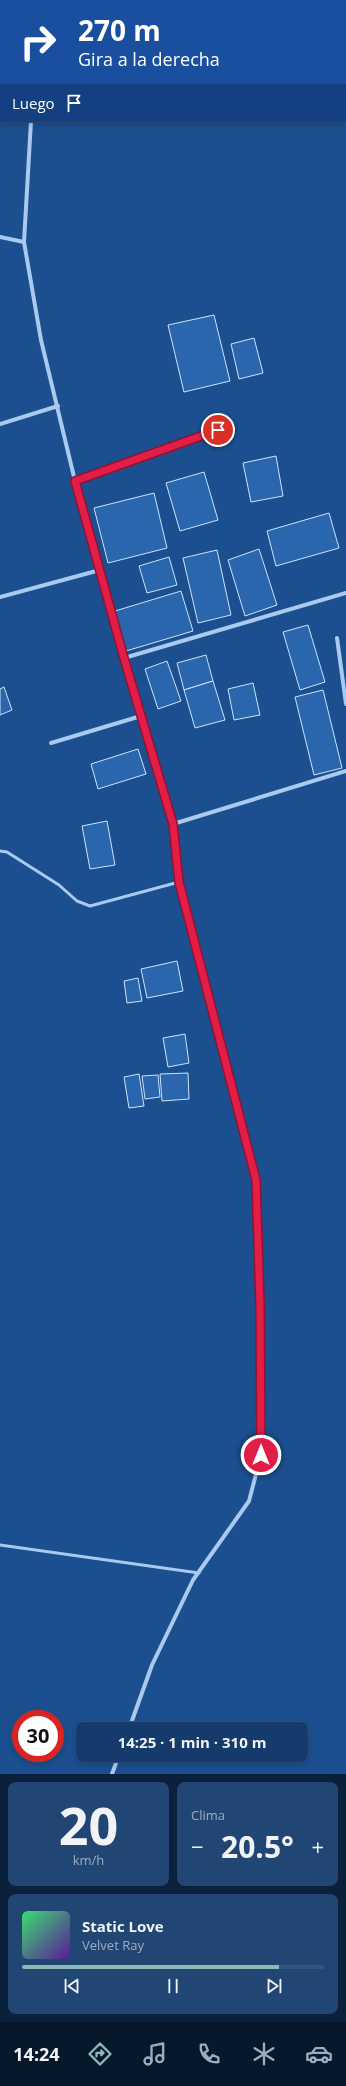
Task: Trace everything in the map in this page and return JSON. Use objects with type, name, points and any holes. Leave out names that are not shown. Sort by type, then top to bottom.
[{"type":"street","points":[[31,122],[24,242],[41,340],[75,481],[124,658],[173,824],[179,882],[256,1180],[260,1304],[261,1455],[249,1501],[193,1580],[152,1665],[132,1722]]},
{"type":"street","points":[[0,237],[24,242]]},
{"type":"street","points":[[0,424],[58,406]]},
{"type":"street","points":[[75,481],[232,425]]},
{"type":"street","points":[[0,598],[100,570]]},
{"type":"street","points":[[124,658],[346,593]]},
{"type":"street","points":[[337,638],[346,704]]},
{"type":"street","points":[[51,743],[141,716]]},
{"type":"street","points":[[173,824],[346,771]]},
{"type":"street","points":[[112,1774],[116,1762]]},
{"type":"lane","points":[[0,851],[7,852],[59,885],[77,901],[90,906],[179,882]]},
{"type":"lane","points":[[0,1545],[199,1573]]},
{"type":"building","points":[[214,315],[230,381],[184,392],[168,325]]},
{"type":"building","points":[[254,338],[263,373],[239,379],[231,344]]},
{"type":"building","points":[[276,456],[283,496],[251,502],[243,463]]},
{"type":"building","points":[[204,472],[218,520],[180,531],[166,483]]},
{"type":"building","points":[[154,493],[167,548],[108,563],[94,508]]},
{"type":"building","points":[[329,513],[339,548],[276,566],[267,531]]},
{"type":"building","points":[[259,549],[277,605],[245,616],[228,560]]},
{"type":"building","points":[[217,550],[231,615],[198,623],[183,558]]},
{"type":"building","points":[[169,557],[177,585],[147,593],[139,566]]},
{"type":"building","points":[[181,591],[193,631],[126,651],[115,611]]},
{"type":"building","points":[[308,625],[325,682],[300,690],[283,632]]},
{"type":"building","points":[[206,655],[213,681],[184,690],[177,663]]},
{"type":"building","points":[[167,661],[181,701],[158,709],[145,669]]},
{"type":"building","points":[[213,681],[225,720],[195,728],[184,690]]},
{"type":"building","points":[[253,683],[260,715],[234,720],[228,689]]},
{"type":"building","points":[[4,687],[12,710],[0,715],[0,689]]},
{"type":"building","points":[[323,690],[342,768],[314,775],[295,697]]},
{"type":"building","points":[[138,749],[146,774],[98,789],[91,764]]},
{"type":"building","points":[[107,821],[115,865],[90,869],[82,826]]},
{"type":"building","points":[[177,961],[183,991],[147,998],[141,969]]},
{"type":"building","points":[[138,978],[142,1001],[127,1003],[124,981]]},
{"type":"building","points":[[185,1034],[189,1063],[168,1067],[163,1038]]},
{"type":"building","points":[[188,1073],[189,1099],[162,1101],[160,1074]]},
{"type":"building","points":[[139,1074],[144,1106],[129,1108],[124,1077]]},
{"type":"building","points":[[158,1075],[160,1097],[145,1099],[142,1076]]},
{"type":"route","points":[[218,430],[75,481],[124,658],[173,824],[179,882],[256,1180],[260,1304],[261,1455]]}]
